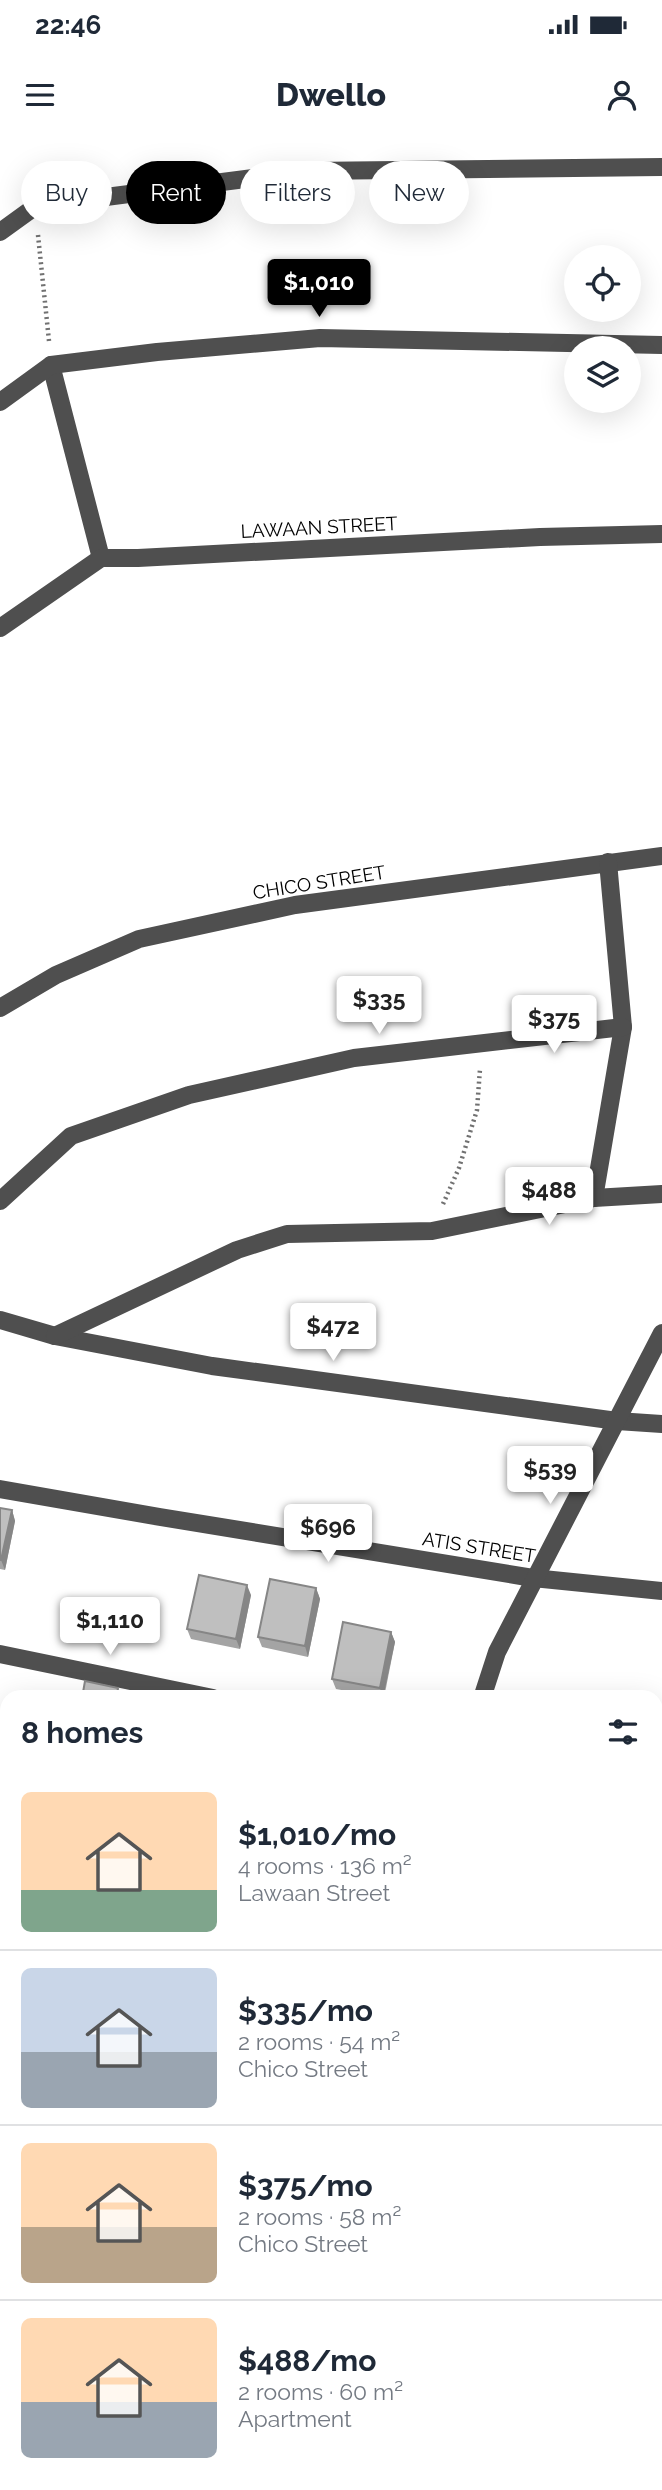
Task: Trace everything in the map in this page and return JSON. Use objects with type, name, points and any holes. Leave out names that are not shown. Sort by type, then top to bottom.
[{"type":"street","points":[[112,196],[307,171],[662,167]]},
{"type":"street","points":[[0,232],[21,217]]},
{"type":"street","points":[[0,402],[51,365],[157,352],[320,338],[662,345]]},
{"type":"street","points":[[0,628],[101,558],[51,365]]},
{"type":"street","name":"LAWAAN STREET","points":[[101,558],[526,537],[662,534]]},
{"type":"street","name":"CHICO STREET","points":[[0,1008],[55,975],[139,939],[295,905],[662,856]]},
{"type":"street","points":[[594,1198],[622,1027],[608,862]]},
{"type":"street","points":[[0,1200],[71,1136],[189,1095],[354,1058],[622,1027]]},
{"type":"street","points":[[55,1336],[237,1250],[287,1234],[432,1231],[594,1198],[662,1194]]},
{"type":"street","points":[[0,1320],[55,1336],[212,1366],[617,1421],[662,1424]]},
{"type":"street","points":[[485,1690],[497,1652],[533,1578],[662,1333]]},
{"type":"street","name":"ATIS STREET","points":[[0,1489],[533,1578],[662,1591]]},
{"type":"street","points":[[0,1654],[174,1690]]},
{"type":"path","points":[[38,224],[51,365]]},
{"type":"path","points":[[432,1231],[458,1168],[477,1110],[481,1044]]},
{"type":"building","points":[[0,1508],[12,1510],[1,1560],[0,1560]]},
{"type":"building","points":[[199,1575],[247,1585],[236,1639],[187,1629]]},
{"type":"building","points":[[270,1579],[316,1588],[305,1646],[258,1637]]},
{"type":"building","points":[[343,1622],[391,1632],[380,1688],[332,1679]]},
{"type":"building","points":[[85,1681],[118,1688],[118,1690],[83,1690]]}]
